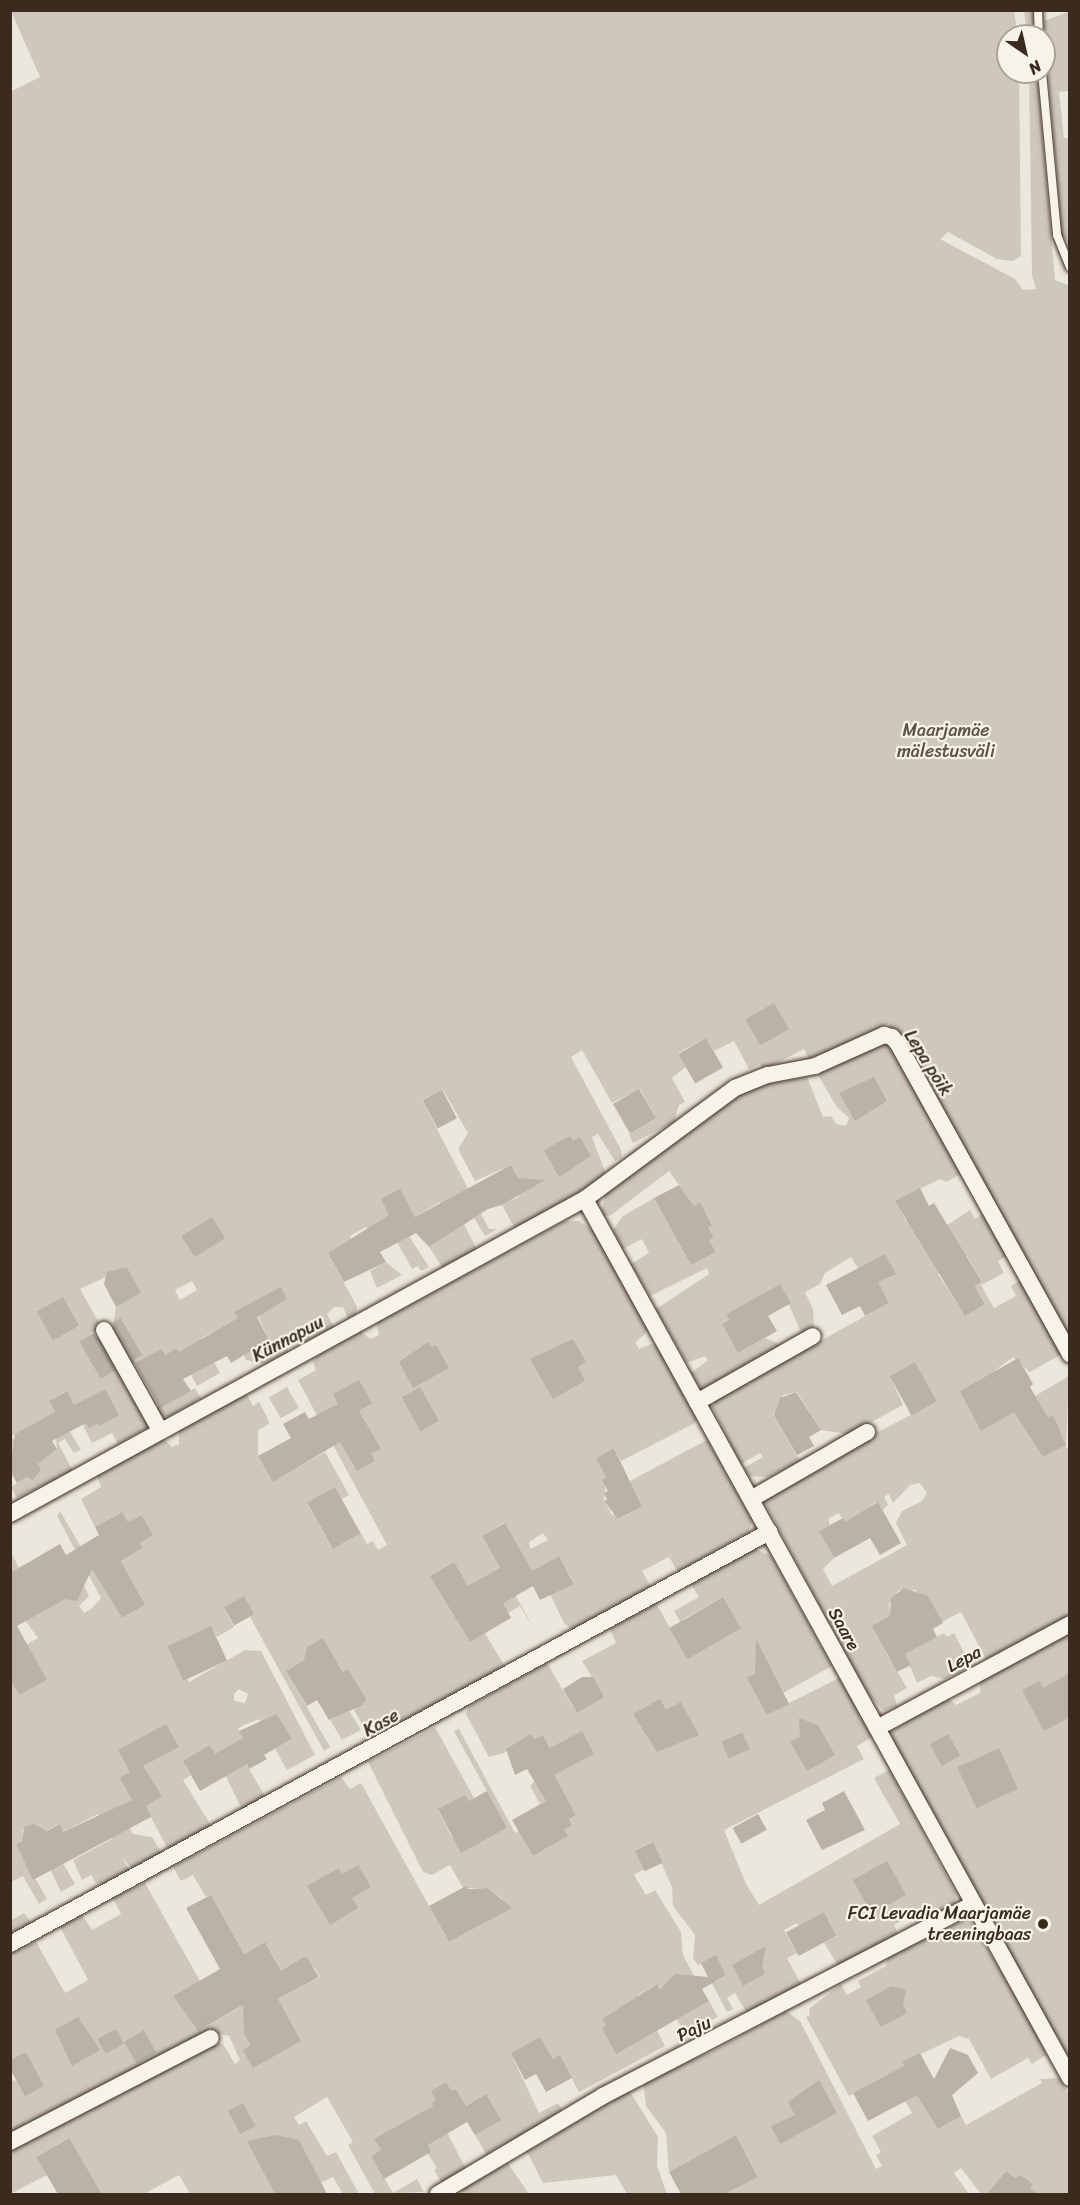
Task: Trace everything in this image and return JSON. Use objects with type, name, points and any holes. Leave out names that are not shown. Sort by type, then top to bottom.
[{"type":"street","name":"Lepa põik","points":[[585,1199],[735,1088],[768,1075],[815,1066],[888,1035],[898,1044],[1070,1354]]},
{"type":"street","name":"Saare","points":[[585,1199],[751,1498],[972,1905],[1070,2078]]},
{"type":"street","name":"Künnapuu","points":[[12,1510],[585,1199]]},
{"type":"street","points":[[104,1330],[160,1430]]},
{"type":"street","points":[[697,1401],[813,1336]]},
{"type":"street","points":[[751,1498],[867,1432]]},
{"type":"street","name":"Kase","points":[[10,1944],[769,1532]]},
{"type":"street","name":"Lepa","points":[[877,1728],[1070,1624]]},
{"type":"street","name":"Paju","points":[[438,2194],[603,2096],[972,1905]]},
{"type":"street","points":[[10,2142],[211,2038]]},
{"type":"lane","points":[[1043,84],[1057,235],[1070,268]]},
{"type":"green space","name":"Maarjamäe mälestusväli","points":[[11,11],[1014,11],[1016,24],[996,24],[996,84],[1019,84],[1021,256],[1013,261],[997,259],[948,232],[940,239],[1015,279],[1023,290],[1036,289],[1032,275],[1029,84],[1038,84],[1055,280],[1070,286],[1069,1354],[892,1037],[889,1023],[814,1060],[798,1063],[808,1057],[804,1049],[764,1070],[760,1064],[749,1069],[734,1041],[714,1051],[706,1038],[678,1053],[686,1067],[672,1078],[685,1102],[679,1105],[674,1122],[633,1143],[629,1134],[656,1119],[640,1089],[612,1103],[582,1050],[571,1057],[621,1150],[622,1157],[615,1161],[598,1134],[592,1137],[606,1174],[588,1188],[515,1229],[502,1205],[518,1197],[527,1180],[519,1180],[511,1165],[475,1181],[458,1149],[468,1133],[443,1090],[422,1100],[489,1229],[497,1229],[485,1236],[474,1218],[445,1210],[440,1202],[413,1218],[396,1216],[429,1267],[421,1271],[418,1266],[412,1269],[388,1226],[370,1234],[366,1227],[350,1236],[354,1243],[328,1253],[357,1307],[356,1314],[348,1318],[343,1307],[334,1307],[327,1314],[334,1327],[303,1344],[295,1334],[286,1337],[288,1352],[264,1364],[246,1360],[242,1351],[269,1340],[252,1303],[235,1312],[239,1320],[201,1338],[220,1373],[197,1386],[177,1348],[165,1355],[162,1349],[156,1376],[145,1382],[135,1363],[128,1366],[112,1331],[113,1324],[116,1307],[141,1293],[127,1267],[80,1289],[102,1328],[90,1334],[102,1341],[150,1426],[118,1444],[112,1433],[92,1443],[66,1391],[49,1401],[66,1433],[70,1432],[81,1450],[74,1453],[65,1439],[58,1443],[73,1471],[17,1498],[11,1487],[27,1477],[33,1479],[38,1464],[57,1449],[56,1436],[41,1420],[12,1436],[25,1459],[11,1467],[10,92],[40,77]],"holes":[[[192,1281],[197,1290],[180,1300],[175,1290]],[[122,1319],[142,1355],[134,1360],[113,1324]]]},
{"type":"green space","points":[[1024,11],[1033,11],[1034,24],[1026,24]]},
{"type":"green space","points":[[1070,11],[1069,91],[1059,92],[1064,138],[1069,138],[1069,243],[1062,235],[1049,84],[1056,84],[1056,24],[1044,24],[1044,21]]},
{"type":"green space","points":[[883,1042],[890,1045],[962,1173],[947,1182],[940,1179],[896,1201],[906,1221],[911,1219],[923,1241],[970,1210],[975,1219],[985,1213],[1008,1255],[998,1261],[1004,1273],[981,1285],[994,1308],[1016,1296],[1011,1286],[1021,1280],[1062,1354],[1030,1372],[1013,1357],[993,1372],[1007,1396],[1036,1399],[1035,1396],[1069,1376],[1066,1447],[1070,1451],[1069,1616],[986,1659],[961,1612],[942,1622],[915,1590],[899,1590],[889,1604],[891,1615],[885,1651],[907,1688],[894,1695],[897,1706],[884,1711],[867,1693],[764,1501],[872,1435],[936,1402],[915,1362],[890,1376],[903,1405],[849,1434],[821,1430],[797,1392],[783,1395],[778,1404],[781,1410],[773,1415],[800,1461],[769,1477],[749,1476],[744,1468],[763,1457],[760,1453],[741,1464],[712,1407],[717,1398],[889,1303],[881,1288],[873,1291],[851,1257],[825,1273],[820,1284],[805,1292],[813,1309],[814,1322],[813,1329],[802,1335],[780,1284],[726,1314],[729,1320],[722,1324],[738,1353],[765,1338],[783,1346],[703,1391],[691,1373],[708,1360],[705,1356],[687,1363],[656,1309],[709,1274],[707,1268],[650,1296],[631,1264],[649,1253],[642,1239],[623,1249],[613,1230],[623,1216],[654,1198],[691,1265],[716,1252],[709,1240],[714,1238],[708,1227],[712,1224],[700,1203],[694,1206],[669,1171],[611,1215],[604,1216],[602,1211],[605,1195],[613,1186],[726,1101],[757,1086],[807,1077],[823,1117],[831,1116],[836,1124],[846,1126],[849,1118],[836,1106],[817,1073]],"holes":[[[967,1256],[982,1282],[975,1286],[985,1303],[965,1315],[938,1274]],[[920,1483],[927,1493],[922,1501],[902,1511],[896,1523],[907,1545],[832,1586],[823,1569],[834,1558],[819,1531],[830,1525],[828,1519],[839,1513],[849,1530],[874,1516],[869,1507],[877,1502],[883,1510],[888,1505],[884,1497],[889,1494],[893,1503],[910,1485]]]},
{"type":"green space","points":[[565,1221],[579,1221],[594,1231],[649,1330],[635,1343],[639,1349],[651,1344],[658,1347],[697,1418],[695,1423],[621,1461],[614,1448],[596,1458],[606,1478],[604,1501],[612,1515],[615,1514],[619,1519],[642,1507],[628,1482],[707,1440],[752,1520],[749,1532],[678,1572],[669,1557],[642,1571],[651,1587],[573,1630],[564,1623],[550,1594],[574,1583],[559,1556],[527,1574],[504,1523],[482,1536],[535,1630],[520,1606],[508,1613],[468,1586],[453,1562],[431,1576],[470,1642],[485,1633],[505,1667],[372,1741],[354,1710],[365,1699],[348,1670],[343,1672],[328,1646],[286,1671],[330,1747],[324,1751],[250,1617],[254,1614],[243,1597],[224,1608],[234,1627],[217,1637],[212,1629],[202,1630],[170,1649],[189,1682],[245,1650],[261,1651],[315,1755],[287,1770],[275,1749],[292,1739],[277,1714],[261,1723],[259,1719],[238,1729],[243,1738],[234,1743],[266,1798],[243,1811],[210,1745],[186,1767],[191,1775],[183,1780],[212,1827],[168,1849],[140,1797],[122,1814],[133,1834],[152,1837],[162,1853],[133,1870],[122,1857],[130,1871],[104,1884],[96,1883],[91,1875],[82,1880],[73,1860],[112,1839],[98,1814],[63,1832],[59,1824],[42,1833],[28,1825],[22,1831],[23,1840],[16,1844],[47,1899],[39,1904],[23,1876],[11,1882],[10,1680],[19,1695],[46,1680],[27,1644],[38,1638],[11,1601],[11,1552],[19,1568],[15,1570],[84,1586],[89,1596],[79,1606],[84,1613],[91,1609],[101,1598],[57,1516],[60,1511],[122,1618],[145,1605],[121,1561],[143,1548],[140,1543],[153,1535],[142,1515],[128,1522],[122,1512],[95,1527],[81,1499],[101,1487],[97,1475],[163,1438],[172,1447],[179,1444],[179,1429],[246,1393],[253,1406],[259,1402],[268,1419],[269,1424],[258,1430],[258,1456],[273,1481],[325,1452],[349,1495],[342,1499],[335,1488],[307,1503],[332,1548],[361,1533],[367,1544],[373,1541],[378,1550],[387,1545],[298,1380],[316,1370],[313,1361],[319,1355],[361,1332],[371,1339],[379,1335],[377,1323]],"holes":[[[543,1533],[548,1540],[530,1549],[529,1542]],[[239,1689],[248,1694],[245,1703],[234,1701],[234,1694]]]},
{"type":"green space","points":[[464,1224],[477,1250],[443,1268],[429,1247]]},
{"type":"green space","points":[[386,1262],[402,1275],[377,1288],[370,1271]]},
{"type":"green space","points":[[287,1387],[299,1408],[281,1418],[269,1398]]},
{"type":"green space","points":[[195,1388],[201,1398],[170,1416],[160,1416],[153,1409]]},
{"type":"green space","points":[[755,1549],[771,1556],[832,1666],[783,1693],[789,1703],[839,1678],[872,1737],[857,1746],[864,1759],[724,1830],[746,1884],[759,1905],[900,1824],[874,1778],[889,1770],[956,1894],[955,1906],[933,1917],[928,1907],[894,1925],[900,1937],[839,1967],[824,1943],[837,1936],[824,1912],[799,1926],[797,1923],[784,1930],[797,1953],[787,1958],[802,1986],[747,2013],[735,1993],[727,1998],[733,2009],[727,2012],[709,1978],[717,1981],[726,1975],[716,1956],[698,1965],[693,1958],[695,1935],[673,1906],[672,1887],[652,1842],[635,1850],[644,1869],[634,1875],[646,1895],[655,1890],[681,1932],[683,1955],[694,1976],[660,1988],[657,1984],[638,1995],[665,2046],[579,2092],[560,2056],[553,2059],[540,2037],[520,2048],[514,2060],[539,2113],[558,2103],[565,2114],[486,2154],[475,2135],[486,2094],[466,2106],[456,2089],[432,2103],[467,2171],[442,2183],[434,2170],[437,2168],[428,2154],[431,2152],[412,2118],[375,2140],[381,2150],[371,2156],[393,2193],[417,2179],[424,2192],[375,2194],[348,2145],[353,2142],[327,2097],[294,2117],[299,2125],[306,2121],[327,2156],[336,2152],[359,2194],[343,2194],[333,2177],[297,2194],[190,2194],[179,2175],[144,2194],[98,2194],[101,2192],[68,2138],[36,2157],[47,2175],[12,2193],[10,2147],[213,2042],[223,2044],[235,2064],[240,2060],[229,2036],[207,2031],[11,2134],[11,2080],[17,2081],[11,2060],[11,1953],[36,1942],[65,1993],[88,1980],[60,1927],[82,1915],[92,1930],[121,1914],[113,1898],[145,1883],[200,1981],[173,1996],[198,2031],[239,2008],[276,1961],[265,1942],[244,1954],[211,1895],[206,1897],[193,1875],[181,1881],[173,1867],[341,1777],[350,1789],[361,1783],[449,1942],[486,1922],[503,1899],[488,1888],[463,1888],[450,1865],[432,1875],[423,1872],[368,1762],[435,1727],[474,1798],[469,1801],[465,1795],[438,1810],[452,1837],[470,1828],[479,1843],[507,1828],[454,1731],[459,1729],[515,1833],[519,1831],[533,1856],[551,1846],[547,1839],[558,1842],[567,1836],[564,1830],[572,1825],[569,1819],[576,1815],[566,1797],[556,1795],[540,1804],[530,1786],[556,1758],[543,1735],[534,1739],[531,1735],[504,1753],[489,1757],[466,1714],[468,1707],[547,1663],[573,1707],[592,1696],[604,1697],[582,1661],[616,1643],[610,1629],[656,1603],[685,1655],[697,1646],[700,1651],[740,1628],[723,1597],[683,1619],[685,1630],[674,1611],[699,1597],[690,1583]],"holes":[[[741,1732],[750,1749],[730,1759],[721,1742]],[[314,1967],[320,1977],[271,2003],[266,1993]],[[144,2030],[157,2053],[137,2064],[124,2041]]]},
{"type":"green space","name":"FCI Levadia Maarjamäe treeningbaas","points":[[1069,1631],[1069,2065],[893,1742],[892,1731],[947,1697],[956,1705],[980,1693],[980,1679]]},
{"type":"green space","points":[[944,1633],[947,1637],[954,1633],[971,1666],[945,1679],[931,1676],[917,1683],[905,1654]]},
{"type":"green space","points":[[343,1712],[350,1712],[361,1730],[342,1740],[330,1720]]},
{"type":"green space","points":[[57,1853],[75,1884],[61,1892],[51,1871]]},
{"type":"green space","points":[[24,1913],[33,1925],[11,1937],[10,1921]]},
{"type":"green space","points":[[969,1918],[1045,2046],[1046,2055],[1032,2064],[1028,2058],[991,2079],[969,2039],[959,2036],[902,2063],[938,2128],[961,2116],[966,2125],[1042,2083],[1040,2079],[1060,2078],[1069,2095],[1069,2194],[1026,2194],[1033,2184],[1021,2175],[1015,2178],[1006,2171],[990,2192],[981,2194],[961,2168],[954,2173],[969,2194],[726,2194],[758,2176],[736,2135],[669,2172],[666,2133],[646,2106],[643,2081],[713,2051],[786,2011],[800,2021],[876,2169],[882,2166],[876,2155],[881,2152],[872,2136],[912,2113],[905,2101],[896,2106],[882,2078],[849,2096],[806,2017],[810,2015],[809,2009],[841,1984],[847,1995],[861,1987],[858,1981],[886,1966],[888,1957]]},
{"type":"green space","points":[[709,2001],[718,2017],[685,2035],[677,2019]]},
{"type":"green space","points":[[629,2090],[658,2137],[657,2166],[667,2194],[627,2194],[616,2175],[543,2183],[527,2152]]},
{"type":"green space","points":[[507,2162],[529,2194],[464,2194],[462,2189]]},
{"type":"building","points":[[774,1003],[789,1029],[760,1045],[745,1020]]},
{"type":"building","points":[[706,1038],[723,1067],[695,1083],[678,1054]]},
{"type":"building","points":[[874,1077],[887,1101],[855,1121],[839,1093]]},
{"type":"building","points":[[639,1089],[656,1118],[630,1133],[613,1104]]},
{"type":"building","points":[[442,1090],[457,1118],[438,1129],[423,1100]]},
{"type":"building","points":[[570,1136],[573,1141],[580,1137],[591,1156],[559,1177],[544,1150]]},
{"type":"building","points":[[511,1165],[518,1178],[545,1180],[502,1205],[488,1209],[429,1247],[416,1233],[380,1252],[386,1262],[344,1282],[328,1253],[389,1215],[381,1199],[400,1189],[415,1217]]},
{"type":"building","points":[[679,1185],[694,1206],[700,1202],[712,1225],[708,1227],[714,1238],[709,1240],[716,1252],[691,1265],[654,1198]]},
{"type":"building","points":[[920,1188],[929,1206],[934,1203],[982,1282],[975,1286],[985,1304],[965,1316],[895,1201]]},
{"type":"building","points":[[212,1217],[225,1238],[195,1257],[181,1236]]},
{"type":"building","points":[[885,1254],[896,1274],[878,1282],[889,1303],[865,1316],[860,1306],[842,1315],[826,1285]]},
{"type":"building","points":[[127,1267],[141,1293],[116,1307],[104,1284],[107,1272]]},
{"type":"building","points":[[780,1284],[791,1303],[768,1316],[777,1331],[738,1353],[722,1324],[729,1320],[726,1314]]},
{"type":"building","points":[[281,1287],[287,1299],[257,1317],[269,1340],[231,1363],[227,1356],[183,1379],[191,1391],[160,1408],[135,1363],[162,1349],[165,1355],[177,1348],[179,1352],[238,1318],[234,1312]]},
{"type":"building","points":[[63,1297],[79,1326],[53,1340],[37,1312]]},
{"type":"building","points":[[121,1318],[142,1355],[134,1360],[112,1323]]},
{"type":"building","points":[[94,1333],[116,1370],[101,1379],[79,1342]]},
{"type":"building","points":[[573,1339],[586,1362],[578,1367],[585,1381],[553,1399],[530,1359]]},
{"type":"building","points":[[428,1342],[432,1347],[436,1345],[449,1368],[413,1388],[399,1362]]},
{"type":"building","points":[[1018,1358],[1033,1384],[1030,1387],[1048,1418],[1053,1415],[1066,1445],[1043,1457],[1014,1412],[981,1431],[960,1391]]},
{"type":"building","points":[[915,1362],[937,1401],[911,1415],[890,1376]]},
{"type":"building","points":[[359,1380],[372,1403],[359,1411],[381,1449],[371,1454],[375,1461],[357,1471],[340,1442],[273,1482],[258,1456],[291,1438],[283,1424],[305,1412],[309,1419],[338,1404],[333,1394]]},
{"type":"building","points":[[420,1387],[439,1421],[421,1431],[402,1397]]},
{"type":"building","points":[[105,1389],[119,1415],[99,1426],[98,1423],[89,1428],[86,1423],[52,1441],[57,1449],[38,1464],[41,1470],[33,1480],[27,1477],[17,1483],[10,1471],[15,1434],[55,1412],[49,1401],[67,1391],[74,1405]]},
{"type":"building","points":[[796,1392],[821,1430],[809,1437],[814,1446],[797,1455],[774,1416],[780,1398]]},
{"type":"building","points":[[614,1448],[642,1507],[618,1519],[604,1501],[607,1500],[604,1493],[608,1491],[602,1480],[606,1478],[596,1458]]},
{"type":"building","points":[[335,1487],[361,1533],[333,1549],[307,1503]]},
{"type":"building","points":[[878,1502],[901,1543],[880,1555],[870,1538],[834,1558],[819,1531],[843,1518],[845,1522]]},
{"type":"building","points":[[122,1512],[128,1522],[142,1515],[153,1535],[140,1543],[143,1548],[121,1561],[145,1605],[122,1618],[92,1569],[77,1601],[65,1599],[17,1626],[47,1680],[19,1695],[10,1680],[10,1573],[60,1544],[66,1555],[99,1535],[95,1527]]},
{"type":"building","points":[[505,1523],[532,1571],[559,1556],[574,1584],[540,1600],[533,1586],[503,1603],[511,1618],[470,1642],[430,1576],[454,1562],[468,1586],[500,1568],[482,1536]]},
{"type":"building","points":[[904,1588],[928,1596],[943,1623],[933,1629],[937,1637],[905,1654],[911,1665],[897,1672],[872,1626],[890,1616],[891,1598]]},
{"type":"building","points":[[244,1596],[254,1614],[234,1626],[224,1607]]},
{"type":"building","points":[[723,1597],[741,1628],[687,1659],[669,1628]]},
{"type":"building","points":[[211,1626],[227,1660],[184,1681],[167,1646]]},
{"type":"building","points":[[323,1638],[343,1672],[348,1669],[366,1699],[363,1705],[329,1720],[317,1700],[307,1706],[286,1671],[304,1660],[307,1647]]},
{"type":"building","points":[[756,1639],[789,1704],[767,1715],[747,1678],[755,1674]]},
{"type":"building","points":[[1070,1673],[1070,1717],[1044,1731],[1022,1690],[1039,1681],[1043,1688]]},
{"type":"building","points":[[582,1677],[593,1677],[604,1697],[577,1713],[563,1689]]},
{"type":"building","points":[[660,1699],[666,1710],[681,1702],[699,1735],[657,1752],[633,1714]]},
{"type":"building","points":[[277,1714],[292,1739],[264,1755],[267,1759],[249,1769],[247,1764],[200,1791],[183,1761],[210,1745],[215,1754],[243,1738],[239,1731]]},
{"type":"building","points":[[799,1718],[818,1725],[835,1755],[807,1771],[790,1742],[800,1737]]},
{"type":"building","points":[[166,1724],[179,1747],[143,1766],[162,1796],[146,1806],[151,1817],[33,1880],[16,1844],[22,1841],[24,1827],[33,1824],[47,1831],[60,1824],[63,1832],[132,1800],[120,1778],[130,1772],[118,1750]]},
{"type":"building","points":[[582,1731],[594,1754],[554,1775],[576,1815],[569,1819],[572,1825],[564,1830],[568,1836],[533,1856],[512,1820],[546,1801],[527,1769],[515,1775],[506,1749],[531,1734],[534,1739],[543,1735],[550,1748]]},
{"type":"building","points":[[742,1732],[750,1749],[729,1759],[721,1742]]},
{"type":"building","points":[[948,1734],[960,1756],[942,1766],[930,1744]]},
{"type":"building","points":[[999,1748],[1018,1789],[976,1808],[957,1767]]},
{"type":"building","points":[[487,1791],[507,1828],[461,1853],[438,1809],[465,1795],[469,1801]]},
{"type":"building","points":[[844,1791],[865,1830],[822,1850],[806,1820],[825,1810],[822,1803]]},
{"type":"building","points":[[758,1814],[767,1830],[741,1844],[733,1828]]},
{"type":"building","points":[[653,1842],[663,1863],[645,1871],[635,1850]]},
{"type":"building","points":[[887,1861],[906,1895],[872,1914],[853,1880]]},
{"type":"building","points":[[358,1865],[371,1887],[352,1898],[358,1908],[330,1925],[307,1886],[339,1868],[342,1874]]},
{"type":"building","points":[[466,1886],[468,1889],[488,1888],[512,1908],[449,1942],[429,1906]]},
{"type":"building","points":[[211,1895],[244,1954],[265,1942],[281,1971],[306,1956],[319,1977],[278,1999],[301,2041],[253,2068],[243,2050],[251,2045],[244,2034],[243,2005],[198,2031],[173,1996],[220,1969],[186,1908]]},
{"type":"building","points":[[824,1912],[837,1936],[799,1956],[786,1932]]},
{"type":"building","points":[[766,1946],[762,1967],[765,1974],[743,1986],[732,1965]]},
{"type":"building","points":[[716,1955],[726,1975],[702,1989],[709,2001],[616,2054],[602,2028],[606,2026],[602,2019],[657,1984],[660,1989],[675,1974],[708,1977],[701,1963]]},
{"type":"building","points":[[892,1986],[906,1990],[903,2004],[907,2013],[881,2027],[866,2000]]},
{"type":"building","points":[[78,2017],[100,2050],[72,2066],[55,2030]]},
{"type":"building","points":[[116,2029],[124,2044],[105,2054],[97,2039]]},
{"type":"building","points":[[144,2030],[157,2053],[136,2064],[124,2041]]},
{"type":"building","points":[[540,2037],[553,2059],[560,2055],[572,2078],[546,2092],[536,2074],[525,2080],[511,2053]]},
{"type":"building","points":[[950,2048],[968,2055],[978,2073],[952,2095],[961,2116],[938,2129],[917,2095],[868,2121],[853,2093],[904,2066],[902,2062],[920,2053],[934,2079]]},
{"type":"building","points":[[26,2052],[44,2086],[25,2096],[10,2069],[10,2060]]},
{"type":"building","points":[[819,2080],[837,2113],[780,2144],[771,2126],[795,2115],[788,2102]]},
{"type":"building","points":[[446,2082],[451,2091],[456,2089],[466,2106],[486,2094],[501,2120],[475,2135],[467,2122],[428,2145],[431,2152],[384,2179],[371,2156],[381,2150],[374,2139],[433,2106],[432,2103],[436,2100],[431,2091]]},
{"type":"building","points":[[243,2103],[255,2126],[240,2134],[228,2111]]},
{"type":"building","points":[[276,2135],[299,2140],[327,2194],[275,2194],[247,2141]]},
{"type":"building","points":[[736,2135],[758,2177],[725,2194],[681,2194],[669,2172]]},
{"type":"building","points":[[69,2138],[102,2194],[58,2194],[36,2157]]},
{"type":"building","points":[[1006,2171],[1015,2178],[1021,2175],[1033,2184],[1030,2189],[1038,2194],[987,2194]]},
{"type":"place","name":"FCI Levadia Maarjamäe treeningbaas","points":[[1043,1924]]}]
